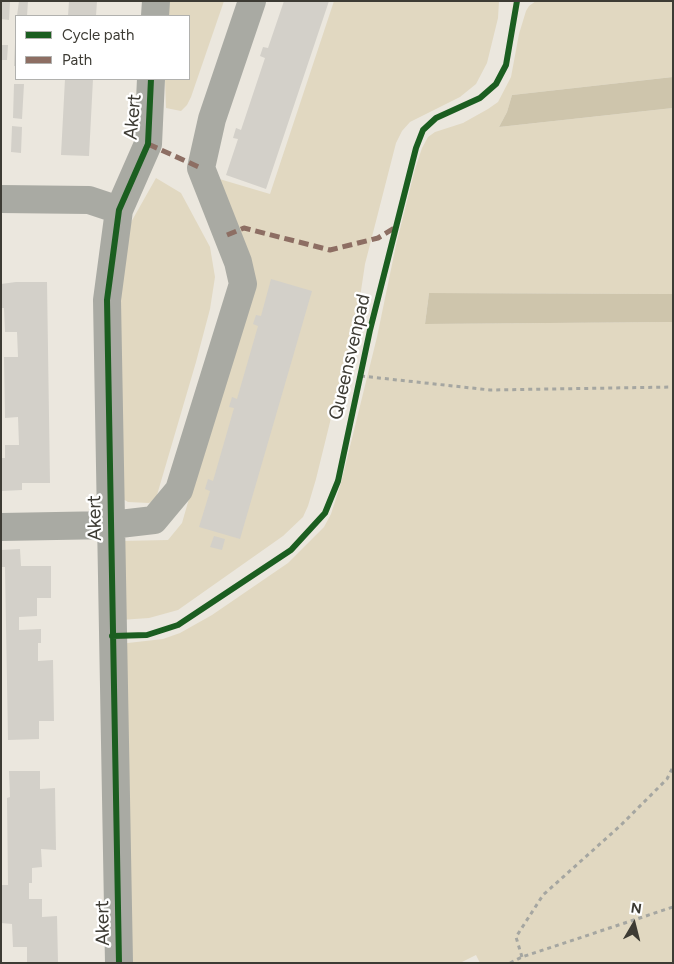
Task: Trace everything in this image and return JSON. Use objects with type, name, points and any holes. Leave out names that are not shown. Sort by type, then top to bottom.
[{"type":"street","points":[[155,15],[156,1]]},
{"type":"street","name":"Akert","points":[[111,525],[154,520],[179,490],[243,284],[238,262],[201,168],[212,119],[252,1]]},
{"type":"street","name":"Akert","points":[[119,963],[107,300],[119,210],[148,144],[151,80]]},
{"type":"street","points":[[1,199],[89,200],[119,210]]},
{"type":"street","points":[[1,528],[111,525]]},
{"type":"path","points":[[361,376],[490,390],[673,387]]},
{"type":"path","points":[[522,957],[516,937],[544,895],[620,826],[667,779],[673,767]]},
{"type":"path","points":[[510,963],[522,957],[673,907]]},
{"type":"shaded area","points":[[168,1],[224,1],[191,97],[181,111],[166,108],[165,80],[190,80],[190,15],[167,15]]},
{"type":"shaded area","points":[[334,1],[499,1],[498,18],[487,63],[476,84],[460,97],[410,122],[402,131],[396,143],[365,264],[359,304],[316,479],[303,517],[283,536],[178,610],[149,618],[120,620],[121,541],[168,540],[182,523],[253,276],[216,178],[270,194]]},
{"type":"shaded area","points":[[536,1],[673,1],[673,77],[512,95],[507,112],[499,127],[673,108],[673,294],[429,293],[425,324],[673,322],[673,963],[480,963],[476,955],[460,963],[125,963],[119,644],[163,639],[180,633],[212,615],[288,563],[324,527],[331,514],[341,483],[377,337],[396,245],[422,148],[428,137],[435,132],[463,123],[498,102],[511,77],[519,34],[526,11]]},
{"type":"shaded area","points":[[673,77],[673,108],[499,127],[507,112],[512,95]]},
{"type":"shaded area","points":[[156,178],[181,193],[210,247],[215,277],[210,309],[196,362],[157,495],[149,503],[128,502],[123,499],[119,468],[121,240]]},
{"type":"shaded area","points":[[429,293],[673,294],[673,322],[425,324]]},
{"type":"building","points":[[1,1],[10,2],[9,20],[1,19]]},
{"type":"building","points":[[19,1],[28,1],[27,15],[17,15]]},
{"type":"building","points":[[69,1],[97,1],[96,15],[68,15]]},
{"type":"building","points":[[284,1],[329,1],[266,189],[226,175],[238,139],[233,138],[236,128],[241,130],[265,58],[260,56],[263,47],[268,48]]},
{"type":"building","points":[[1,45],[8,45],[7,60],[1,60]]},
{"type":"building","points":[[65,80],[93,80],[89,156],[61,155]]},
{"type":"building","points":[[14,84],[24,84],[22,119],[13,118]]},
{"type":"building","points":[[12,126],[22,127],[21,153],[11,152]]},
{"type":"building","points":[[271,279],[312,291],[240,539],[199,527],[210,491],[205,489],[208,479],[213,481],[234,408],[229,407],[232,397],[237,399],[258,326],[253,324],[256,315],[261,316]]},
{"type":"building","points":[[47,282],[50,483],[22,483],[22,490],[2,491],[1,458],[5,458],[5,445],[19,445],[18,417],[5,418],[4,357],[18,357],[17,332],[5,332],[4,308],[1,308],[1,284]]},
{"type":"building","points":[[214,536],[225,539],[222,550],[210,547]]},
{"type":"building","points":[[20,549],[21,566],[51,566],[51,598],[37,598],[37,616],[19,617],[19,630],[41,629],[41,643],[38,643],[38,661],[53,660],[54,721],[39,721],[39,739],[8,740],[5,567],[1,567],[1,550]]},
{"type":"building","points":[[9,771],[40,771],[40,789],[55,788],[56,850],[41,849],[42,867],[32,868],[32,883],[29,883],[29,899],[42,899],[42,917],[57,916],[58,963],[27,963],[27,947],[13,947],[12,924],[1,923],[1,885],[8,885],[7,798],[10,797]]},
{"type":"marked path","points":[[148,144],[201,168]]},
{"type":"marked path","points":[[227,235],[244,228],[330,250],[378,238],[396,227]]},
{"type":"cycle path","name":"Queensvenpad","points":[[112,636],[147,635],[178,625],[291,550],[325,513],[338,481],[370,330],[416,148],[423,130],[436,118],[480,98],[496,84],[506,65],[517,1]]},
{"type":"cycle path","points":[[119,963],[107,300],[119,210],[148,144],[151,80]]}]
